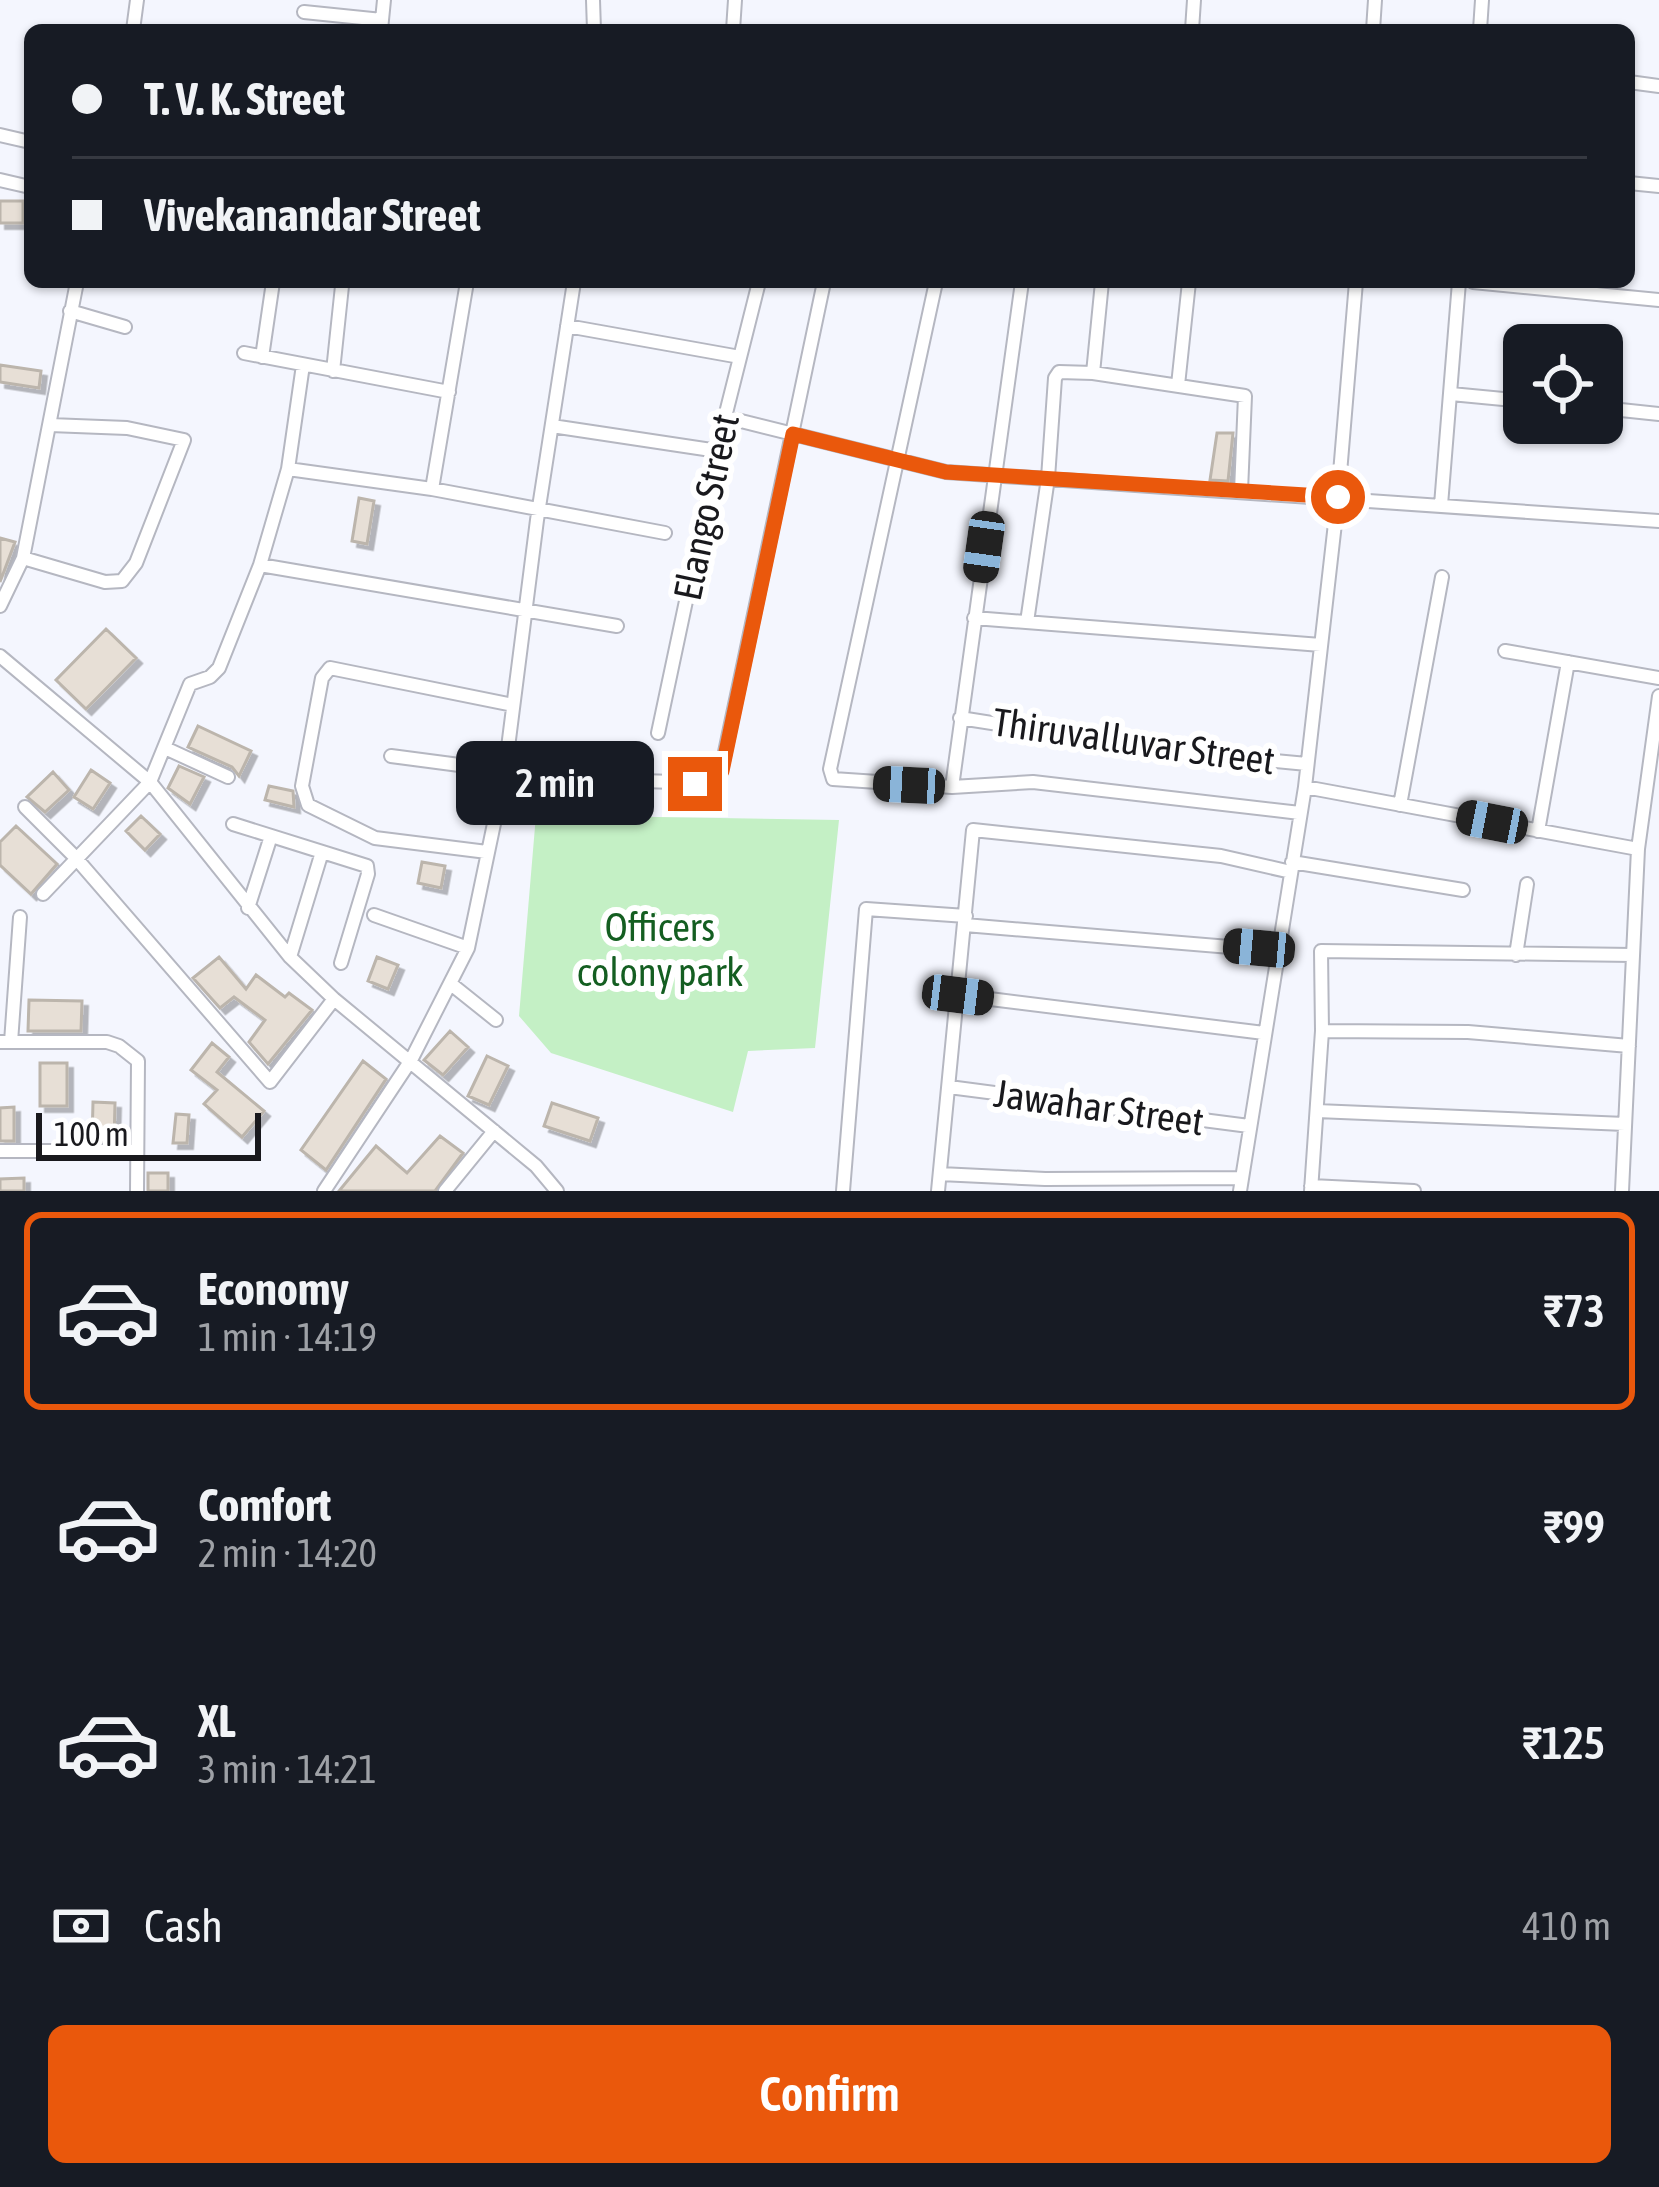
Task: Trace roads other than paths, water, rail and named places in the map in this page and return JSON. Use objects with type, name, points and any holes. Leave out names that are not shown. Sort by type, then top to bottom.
[{"type":"street","points":[[304,12],[376,24]]},
{"type":"street","points":[[0,606],[23,558],[76,288]]},
{"type":"street","points":[[262,357],[272,288]]},
{"type":"street","points":[[333,371],[342,288]]},
{"type":"street","points":[[432,489],[466,288]]},
{"type":"street","points":[[324,1191],[411,1060],[468,948],[505,771],[538,510],[573,288]]},
{"type":"street","name":"Elango Street","points":[[658,733],[758,288]]},
{"type":"street","points":[[608,780],[695,784],[717,779],[722,771],[823,288]]},
{"type":"street","points":[[935,288],[830,769],[837,782],[952,787],[1033,782],[1300,812]]},
{"type":"street","points":[[952,787],[1021,288]]},
{"type":"street","points":[[1093,373],[1101,288]]},
{"type":"street","points":[[1178,385],[1189,288]]},
{"type":"street","points":[[940,1174],[1240,1185],[1305,787],[1338,497],[1355,288]]},
{"type":"street","points":[[1441,505],[1459,288]]},
{"type":"street","points":[[1532,288],[1659,301]]},
{"type":"street","points":[[70,311],[125,327]]},
{"type":"street","points":[[567,326],[740,358]]},
{"type":"street","points":[[244,353],[448,392]]},
{"type":"street","points":[[43,894],[150,782],[190,684],[219,668],[260,565],[288,470],[303,365]]},
{"type":"street","points":[[1027,622],[1048,478],[1056,375],[1065,370],[1093,373],[1247,397],[1241,491]]},
{"type":"street","points":[[1451,394],[1503,399]]},
{"type":"street","points":[[1623,410],[1659,414]]},
{"type":"street","points":[[725,417],[946,472],[1659,521]]},
{"type":"street","points":[[23,558],[105,581],[122,581],[136,563],[184,440],[128,428],[50,425]]},
{"type":"street","points":[[552,426],[718,452]]},
{"type":"street","points":[[288,470],[432,489],[665,533]]},
{"type":"street","points":[[260,565],[617,626]]},
{"type":"street","points":[[0,572],[15,575]]},
{"type":"street","points":[[1400,805],[1442,577]]},
{"type":"street","points":[[974,619],[1321,645]]},
{"type":"street","points":[[1504,651],[1659,678]]},
{"type":"street","points":[[0,656],[150,782],[290,957],[536,1166],[556,1191]]},
{"type":"street","points":[[1538,831],[1568,662]]},
{"type":"street","points":[[487,853],[375,838],[308,805],[302,786],[322,678],[330,668],[513,705]]},
{"type":"street","points":[[1622,1191],[1638,849],[1659,696]]},
{"type":"street","name":"Thiruvalluvar Street","points":[[960,718],[1162,750],[1307,764]]},
{"type":"street","points":[[165,748],[228,777]]},
{"type":"street","points":[[391,756],[505,771]]},
{"type":"street","points":[[1305,787],[1638,849]]},
{"type":"street","points":[[25,806],[270,1082],[334,999]]},
{"type":"street","points":[[233,824],[368,869],[340,963]]},
{"type":"street","points":[[938,1191],[973,830],[1221,856],[1463,890]]},
{"type":"street","points":[[248,908],[271,836]]},
{"type":"street","points":[[290,957],[322,852]]},
{"type":"street","points":[[1516,955],[1527,884]]},
{"type":"street","points":[[843,1191],[866,909],[1278,951]]},
{"type":"street","points":[[374,915],[468,948]]},
{"type":"street","points":[[20,917],[5,1042],[106,1042],[138,1061],[137,1191]]},
{"type":"street","points":[[1414,1191],[1311,1189],[1322,1031],[1321,951],[1633,955]]},
{"type":"street","points":[[451,984],[496,1019]]},
{"type":"street","points":[[958,995],[1264,1033]]},
{"type":"street","points":[[1322,1031],[1468,1032],[1629,1046]]},
{"type":"street","name":"Jawahar Street","points":[[949,1087],[1249,1126]]},
{"type":"street","points":[[1317,1112],[1625,1124]]},
{"type":"street","points":[[445,1191],[494,1131]]},
{"type":"street","points":[[0,1151],[135,1151]]},
{"type":"park label","name":"Officers colony park","points":[[660,950]]}]
